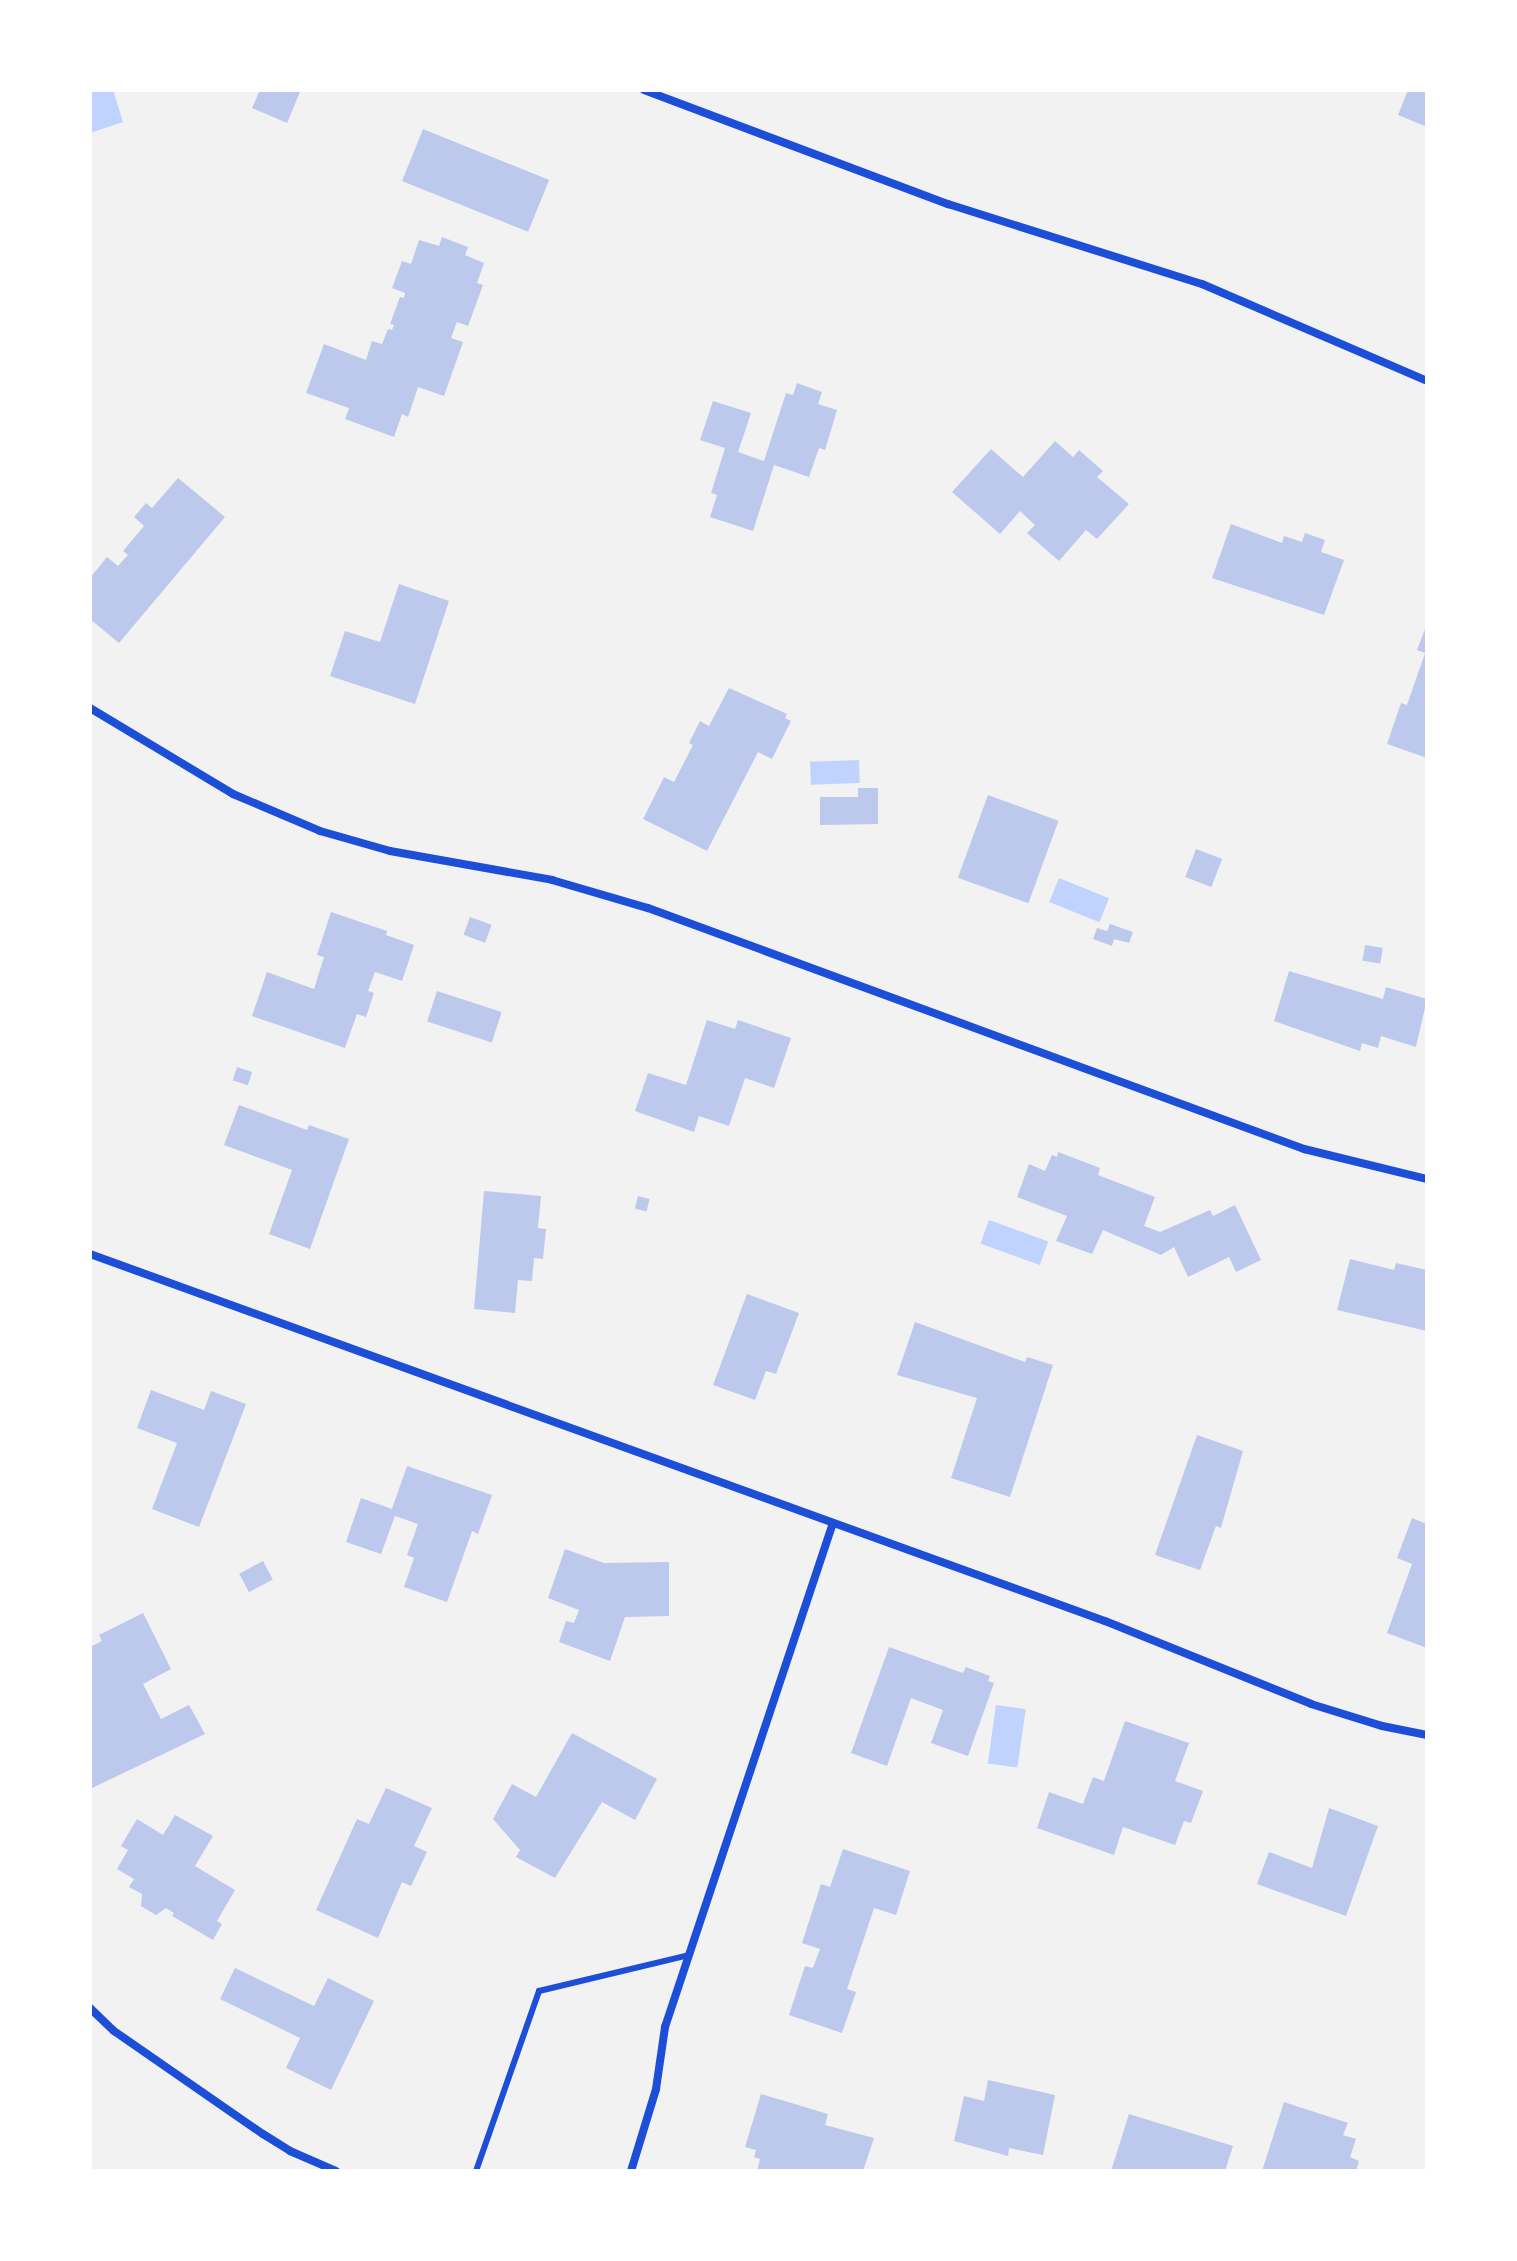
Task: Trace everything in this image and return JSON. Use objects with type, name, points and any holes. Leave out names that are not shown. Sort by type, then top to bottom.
[{"type":"street","points":[[644,90],[948,204],[1202,284],[1427,381]]},
{"type":"street","points":[[90,708],[233,794],[320,831],[390,851],[552,880],[648,908],[1304,1149],[1427,1179]]},
{"type":"street","points":[[90,1254],[1105,1621],[1311,1704],[1382,1726],[1427,1735]]},
{"type":"street","points":[[631,2171],[656,2089],[665,2027],[833,1523]]},
{"type":"street","points":[[90,2008],[114,2031],[263,2134],[290,2151],[336,2171]]},
{"type":"lane","points":[[476,2171],[539,1991],[689,1955]]},
{"type":"water","points":[[90,90],[113,90],[123,122],[90,133]]},
{"type":"water","points":[[859,760],[860,783],[811,785],[810,762]]},
{"type":"water","points":[[1059,878],[1109,898],[1099,922],[1049,902]]},
{"type":"water","points":[[989,1220],[1048,1242],[1040,1265],[980,1243]]},
{"type":"water","points":[[996,1705],[1026,1709],[1017,1768],[988,1763]]},
{"type":"building","points":[[260,90],[300,92],[287,123],[252,108]]},
{"type":"building","points":[[1408,90],[1427,90],[1427,127],[1398,115]]},
{"type":"building","points":[[423,129],[549,180],[528,232],[402,181]]},
{"type":"building","points":[[442,237],[468,247],[465,255],[484,263],[477,283],[483,285],[468,326],[457,322],[451,338],[463,342],[444,396],[418,387],[408,417],[402,414],[394,437],[345,419],[349,408],[306,393],[324,344],[366,360],[372,341],[382,344],[388,329],[392,330],[394,325],[390,324],[400,297],[404,298],[405,293],[392,288],[402,261],[411,264],[419,240],[439,246]]},
{"type":"building","points":[[797,383],[822,392],[818,404],[837,410],[825,450],[819,448],[809,477],[774,465],[753,531],[710,517],[717,495],[711,493],[725,448],[700,440],[713,401],[751,413],[738,452],[764,461],[786,393],[793,395]]},
{"type":"building","points":[[1055,441],[1073,457],[1079,450],[1103,471],[1097,477],[1129,504],[1097,539],[1086,530],[1059,561],[1027,533],[1035,525],[1020,511],[1000,534],[952,492],[991,449],[1023,477]]},
{"type":"building","points":[[178,478],[225,517],[119,643],[90,619],[90,578],[107,557],[118,566],[128,555],[123,551],[144,526],[134,517],[146,503],[152,508]]},
{"type":"building","points":[[1231,524],[1282,543],[1284,536],[1302,542],[1305,533],[1325,540],[1321,552],[1344,560],[1324,615],[1212,578]]},
{"type":"building","points":[[399,584],[449,601],[415,704],[330,676],[345,631],[380,642]]},
{"type":"building","points":[[1427,624],[1427,758],[1387,744],[1401,703],[1407,705],[1425,653],[1417,650]]},
{"type":"building","points":[[729,688],[787,714],[785,718],[791,721],[772,759],[758,752],[707,851],[643,819],[664,777],[674,782],[693,745],[689,743],[700,721],[709,726]]},
{"type":"building","points":[[858,788],[878,788],[878,824],[820,825],[820,797],[858,797]]},
{"type":"building","points":[[988,795],[1058,821],[1028,903],[958,878]]},
{"type":"building","points":[[1196,849],[1222,859],[1211,887],[1185,877]]},
{"type":"building","points":[[331,912],[387,931],[386,935],[414,945],[402,981],[375,972],[368,991],[374,993],[366,1017],[357,1014],[345,1048],[252,1016],[267,972],[314,989],[324,957],[317,955]]},
{"type":"building","points":[[470,917],[492,925],[485,943],[464,935]]},
{"type":"building","points":[[1110,924],[1133,932],[1129,943],[1114,939],[1112,946],[1093,939],[1097,928],[1107,931]]},
{"type":"building","points":[[1365,945],[1383,948],[1380,964],[1362,961]]},
{"type":"building","points":[[1289,971],[1383,999],[1386,987],[1427,999],[1416,1047],[1381,1036],[1378,1048],[1362,1043],[1360,1051],[1274,1021]]},
{"type":"building","points":[[437,991],[502,1012],[492,1042],[427,1021]]},
{"type":"building","points":[[707,1020],[735,1029],[738,1020],[791,1038],[774,1088],[745,1078],[729,1126],[699,1116],[694,1132],[635,1111],[648,1073],[686,1085]]},
{"type":"building","points":[[237,1067],[252,1072],[248,1085],[233,1080]]},
{"type":"building","points":[[239,1105],[307,1130],[309,1125],[349,1139],[310,1249],[269,1234],[292,1170],[224,1145]]},
{"type":"building","points":[[1058,1152],[1100,1168],[1098,1175],[1155,1197],[1144,1226],[1160,1232],[1210,1210],[1213,1216],[1235,1205],[1261,1260],[1236,1272],[1229,1257],[1188,1277],[1174,1247],[1161,1255],[1103,1230],[1092,1254],[1056,1241],[1067,1216],[1017,1197],[1029,1164],[1045,1171],[1052,1155],[1057,1157]]},
{"type":"building","points":[[484,1191],[541,1196],[538,1228],[546,1229],[543,1259],[534,1258],[532,1281],[518,1280],[515,1313],[474,1309]]},
{"type":"building","points":[[638,1196],[650,1199],[646,1212],[635,1209]]},
{"type":"building","points":[[1350,1259],[1394,1270],[1396,1263],[1427,1270],[1427,1331],[1337,1310]]},
{"type":"building","points":[[747,1294],[799,1313],[776,1374],[766,1371],[755,1400],[713,1385]]},
{"type":"building","points":[[915,1322],[1025,1362],[1027,1357],[1053,1365],[1010,1497],[951,1478],[977,1398],[897,1375]]},
{"type":"building","points":[[151,1390],[204,1410],[211,1391],[246,1404],[199,1527],[152,1509],[177,1443],[137,1428]]},
{"type":"building","points":[[1197,1435],[1243,1451],[1221,1528],[1216,1526],[1200,1570],[1155,1555]]},
{"type":"building","points":[[407,1466],[492,1495],[478,1534],[472,1531],[447,1602],[404,1587],[414,1558],[407,1555],[418,1524],[395,1516],[381,1554],[346,1542],[361,1498],[392,1509]]},
{"type":"building","points":[[1412,1518],[1427,1524],[1427,1648],[1387,1633],[1412,1564],[1397,1558]]},
{"type":"building","points":[[565,1549],[604,1563],[669,1562],[669,1616],[625,1617],[610,1661],[559,1642],[566,1621],[574,1623],[579,1610],[548,1598]]},
{"type":"building","points":[[263,1561],[273,1580],[249,1592],[239,1574]]},
{"type":"building","points":[[143,1613],[171,1669],[143,1684],[161,1719],[189,1705],[205,1734],[90,1789],[90,1647],[102,1641],[99,1635]]},
{"type":"building","points":[[889,1647],[963,1673],[966,1667],[990,1676],[988,1681],[994,1683],[968,1756],[931,1743],[943,1710],[911,1698],[887,1766],[851,1753]]},
{"type":"building","points":[[1125,1721],[1189,1743],[1175,1781],[1203,1791],[1191,1823],[1184,1821],[1175,1845],[1123,1827],[1114,1855],[1037,1828],[1049,1792],[1083,1804],[1093,1777],[1104,1781]]},
{"type":"building","points":[[572,1733],[657,1779],[635,1820],[602,1802],[555,1878],[516,1857],[520,1850],[493,1819],[512,1784],[536,1797]]},
{"type":"building","points":[[386,1788],[432,1808],[414,1846],[427,1852],[411,1886],[402,1882],[378,1938],[316,1910],[357,1819],[369,1824]]},
{"type":"building","points":[[1329,1808],[1378,1826],[1346,1916],[1257,1884],[1269,1852],[1312,1868]]},
{"type":"building","points":[[175,1815],[213,1836],[195,1866],[235,1890],[217,1921],[222,1924],[213,1940],[172,1916],[174,1913],[166,1908],[156,1915],[141,1906],[142,1894],[129,1887],[134,1879],[117,1869],[128,1850],[121,1846],[137,1819],[163,1835]]},
{"type":"building","points":[[843,1849],[910,1871],[896,1915],[874,1908],[847,1989],[856,1992],[842,2033],[789,2015],[805,1966],[813,1968],[820,1949],[802,1943],[821,1884],[830,1887]]},
{"type":"building","points":[[235,1968],[314,2006],[328,1978],[374,2001],[331,2090],[286,2068],[300,2038],[220,1999]]},
{"type":"building","points":[[988,2080],[1055,2095],[1043,2155],[1009,2148],[1008,2156],[954,2141],[964,2096],[984,2101]]},
{"type":"building","points":[[761,2094],[828,2114],[825,2125],[874,2138],[863,2171],[757,2171],[760,2159],[754,2157],[756,2150],[745,2147]]},
{"type":"building","points":[[1284,2102],[1348,2123],[1343,2135],[1356,2139],[1350,2157],[1359,2161],[1356,2171],[1262,2171]]},
{"type":"building","points":[[1129,2114],[1233,2146],[1225,2171],[1111,2171]]}]
